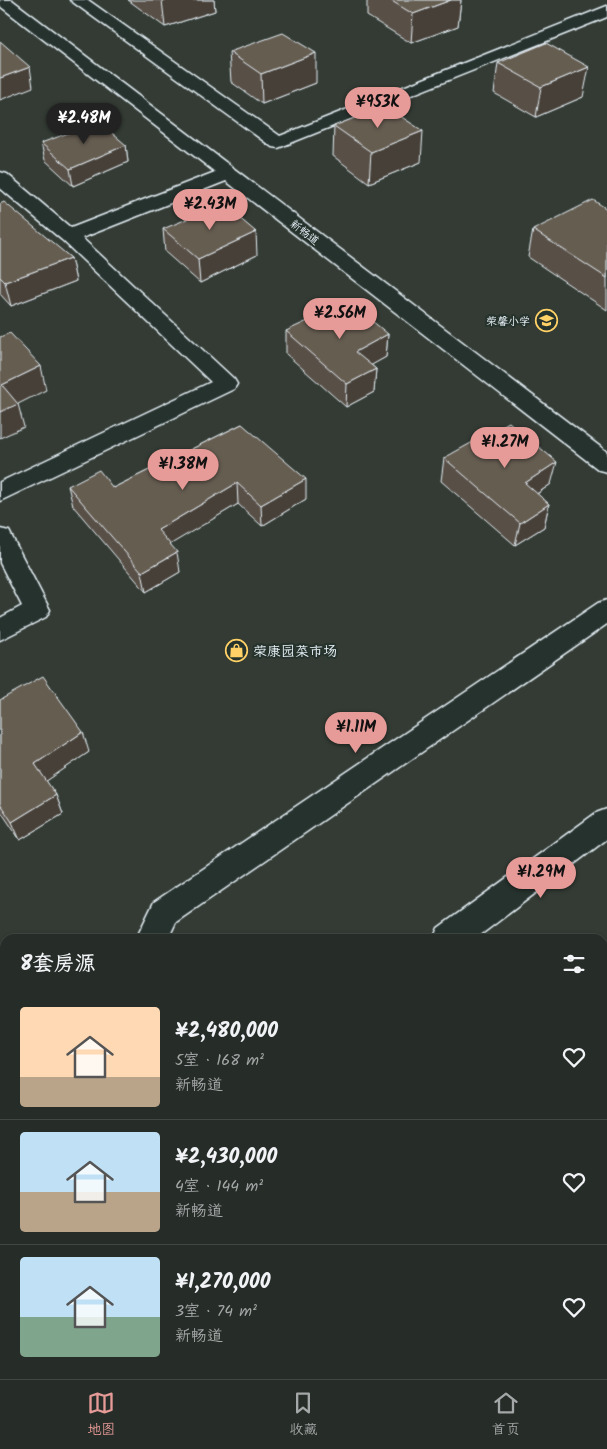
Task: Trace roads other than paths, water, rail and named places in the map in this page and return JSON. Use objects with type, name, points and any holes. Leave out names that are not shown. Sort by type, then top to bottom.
[{"type":"street","name":"新畅道","points":[[2,0],[607,464]]},
{"type":"street","points":[[78,0],[278,143],[607,11]]},
{"type":"street","points":[[69,236],[228,173]]},
{"type":"street","points":[[0,178],[69,236],[226,384],[0,492]]},
{"type":"street","points":[[0,538],[37,610],[0,630]]},
{"type":"street","points":[[154,934],[165,912],[607,610]]},
{"type":"street","points":[[456,934],[607,822]]},
{"type":"place","name":"荣馨小学","points":[[546,321]]},
{"type":"place","name":"荣康园菜市场","points":[[237,651]]}]
